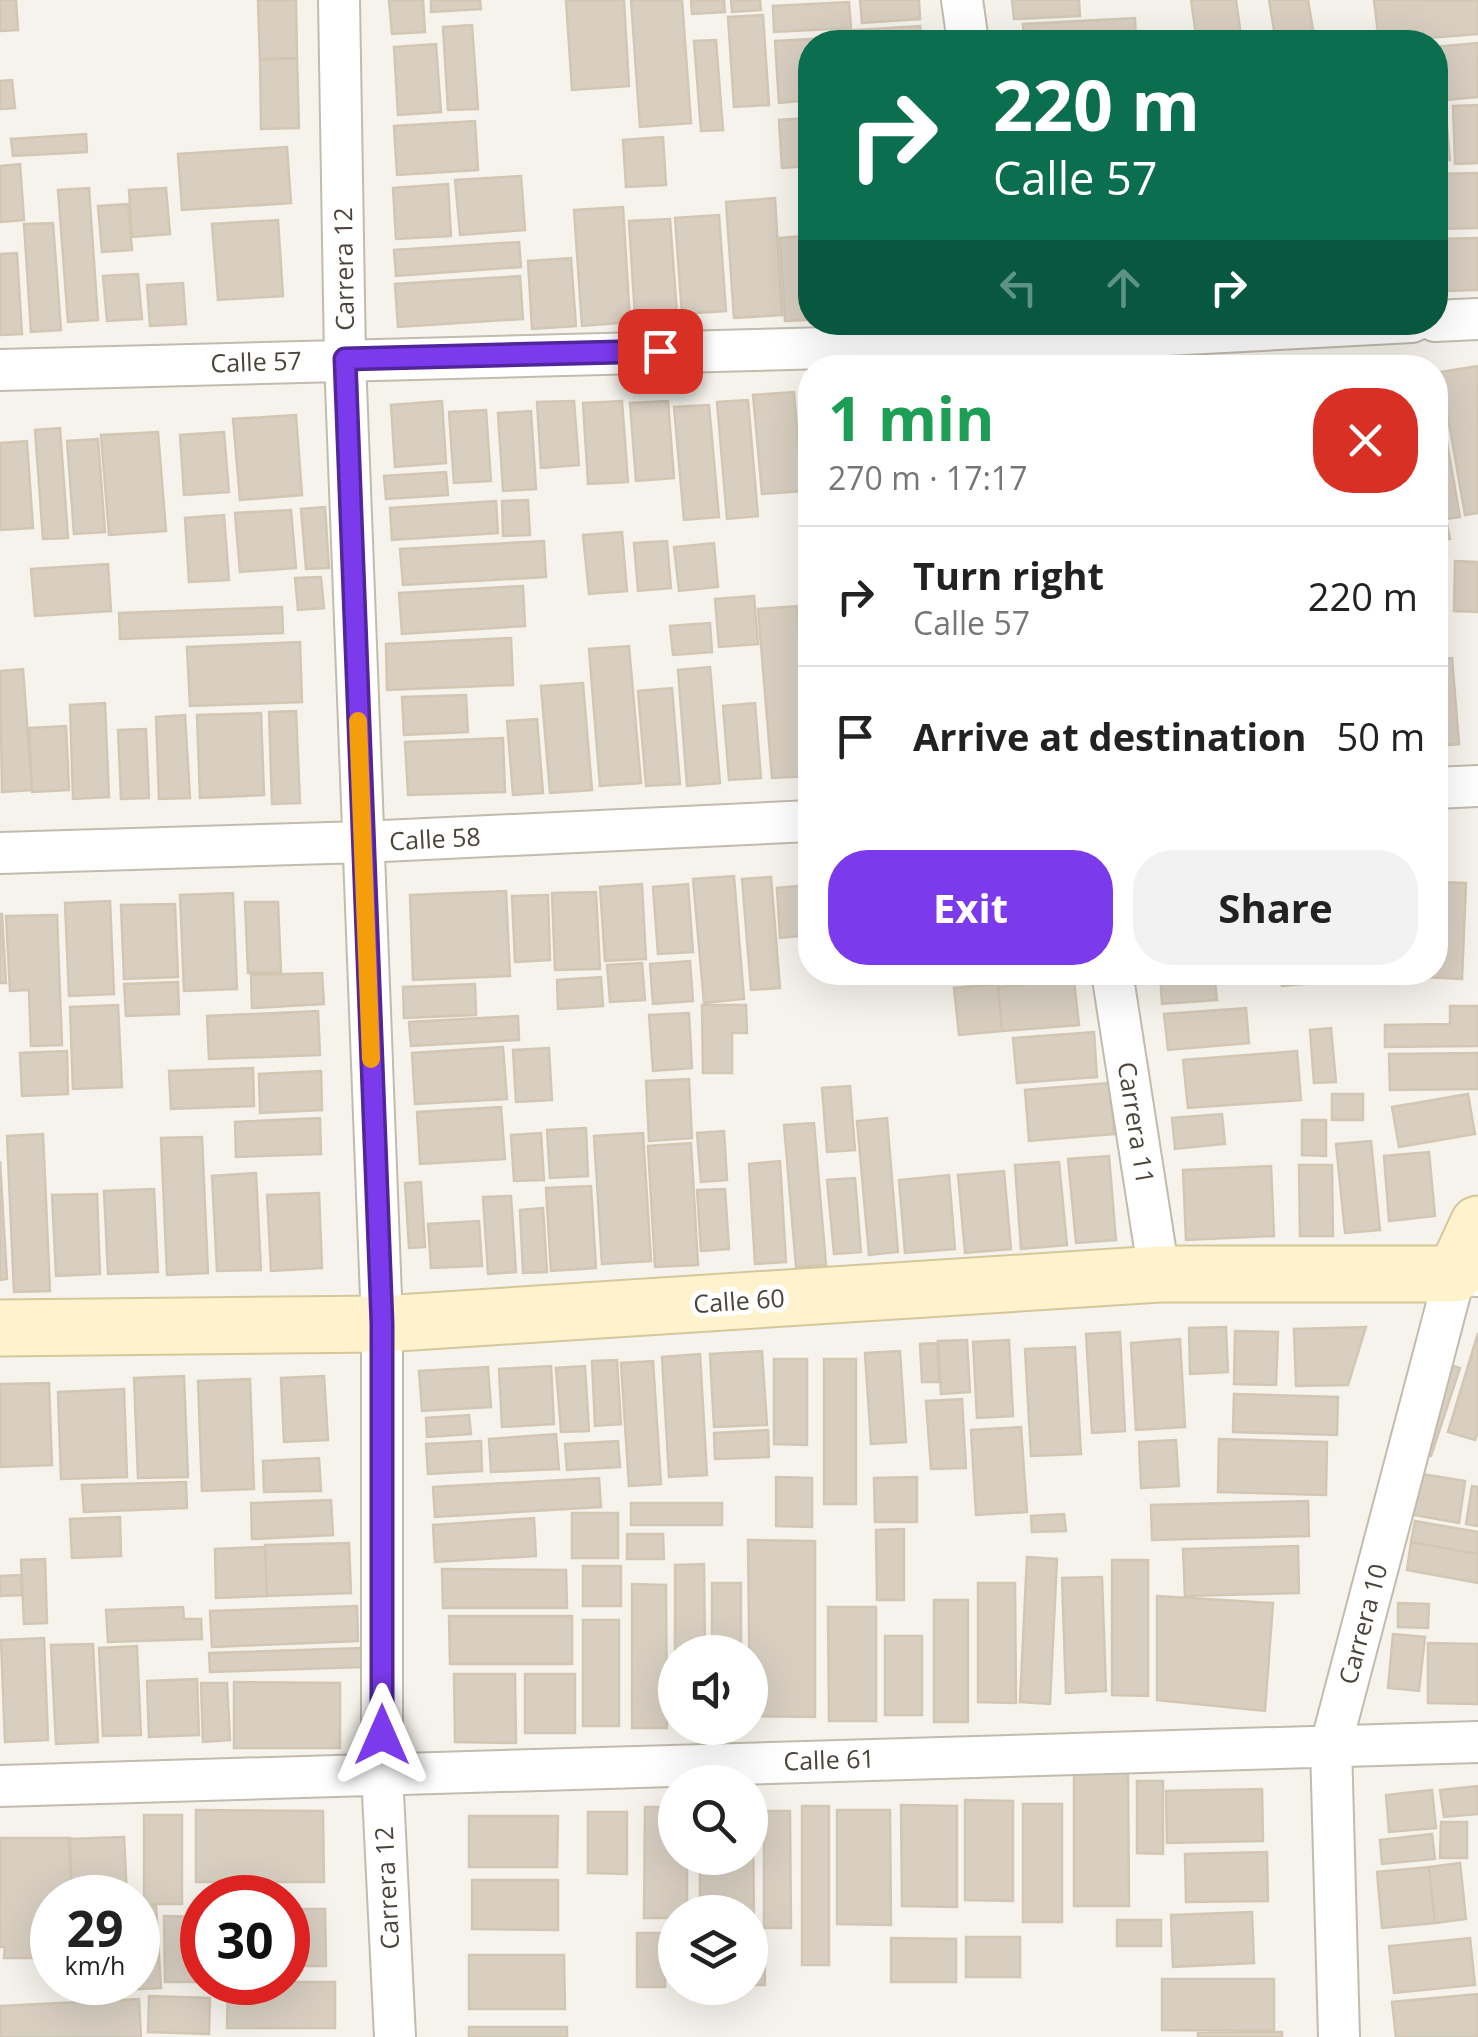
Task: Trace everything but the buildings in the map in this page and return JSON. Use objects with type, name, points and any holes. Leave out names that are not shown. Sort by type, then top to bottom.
[{"type":"street","name":"Carrera 12","points":[[339,0],[345,359],[382,1324],[382,1772],[395,2037]]},
{"type":"street","points":[[962,0],[966,30]]},
{"type":"street","points":[[1448,320],[1478,319]]},
{"type":"street","name":"Calle 57","points":[[0,370],[1015,344],[1177,335]]},
{"type":"street","points":[[1448,787],[1478,786]]},
{"type":"street","name":"Calle 58","points":[[0,852],[362,842],[798,822]]},
{"type":"street","name":"Carrera 11","points":[[1114,985],[1159,1274]]},
{"type":"street","name":"Carrera 10","points":[[1339,2037],[1332,1745],[1478,1224]]},
{"type":"street","name":"Calle 60","points":[[0,1328],[382,1324],[1159,1274],[1466,1275]]},
{"type":"street","name":"Calle 61","points":[[0,1786],[1478,1742]]},
{"type":"slow traffic","points":[[358,721],[371,1059]]},
{"type":"route","points":[[382,1735],[382,1324],[345,359],[660,351]]}]
